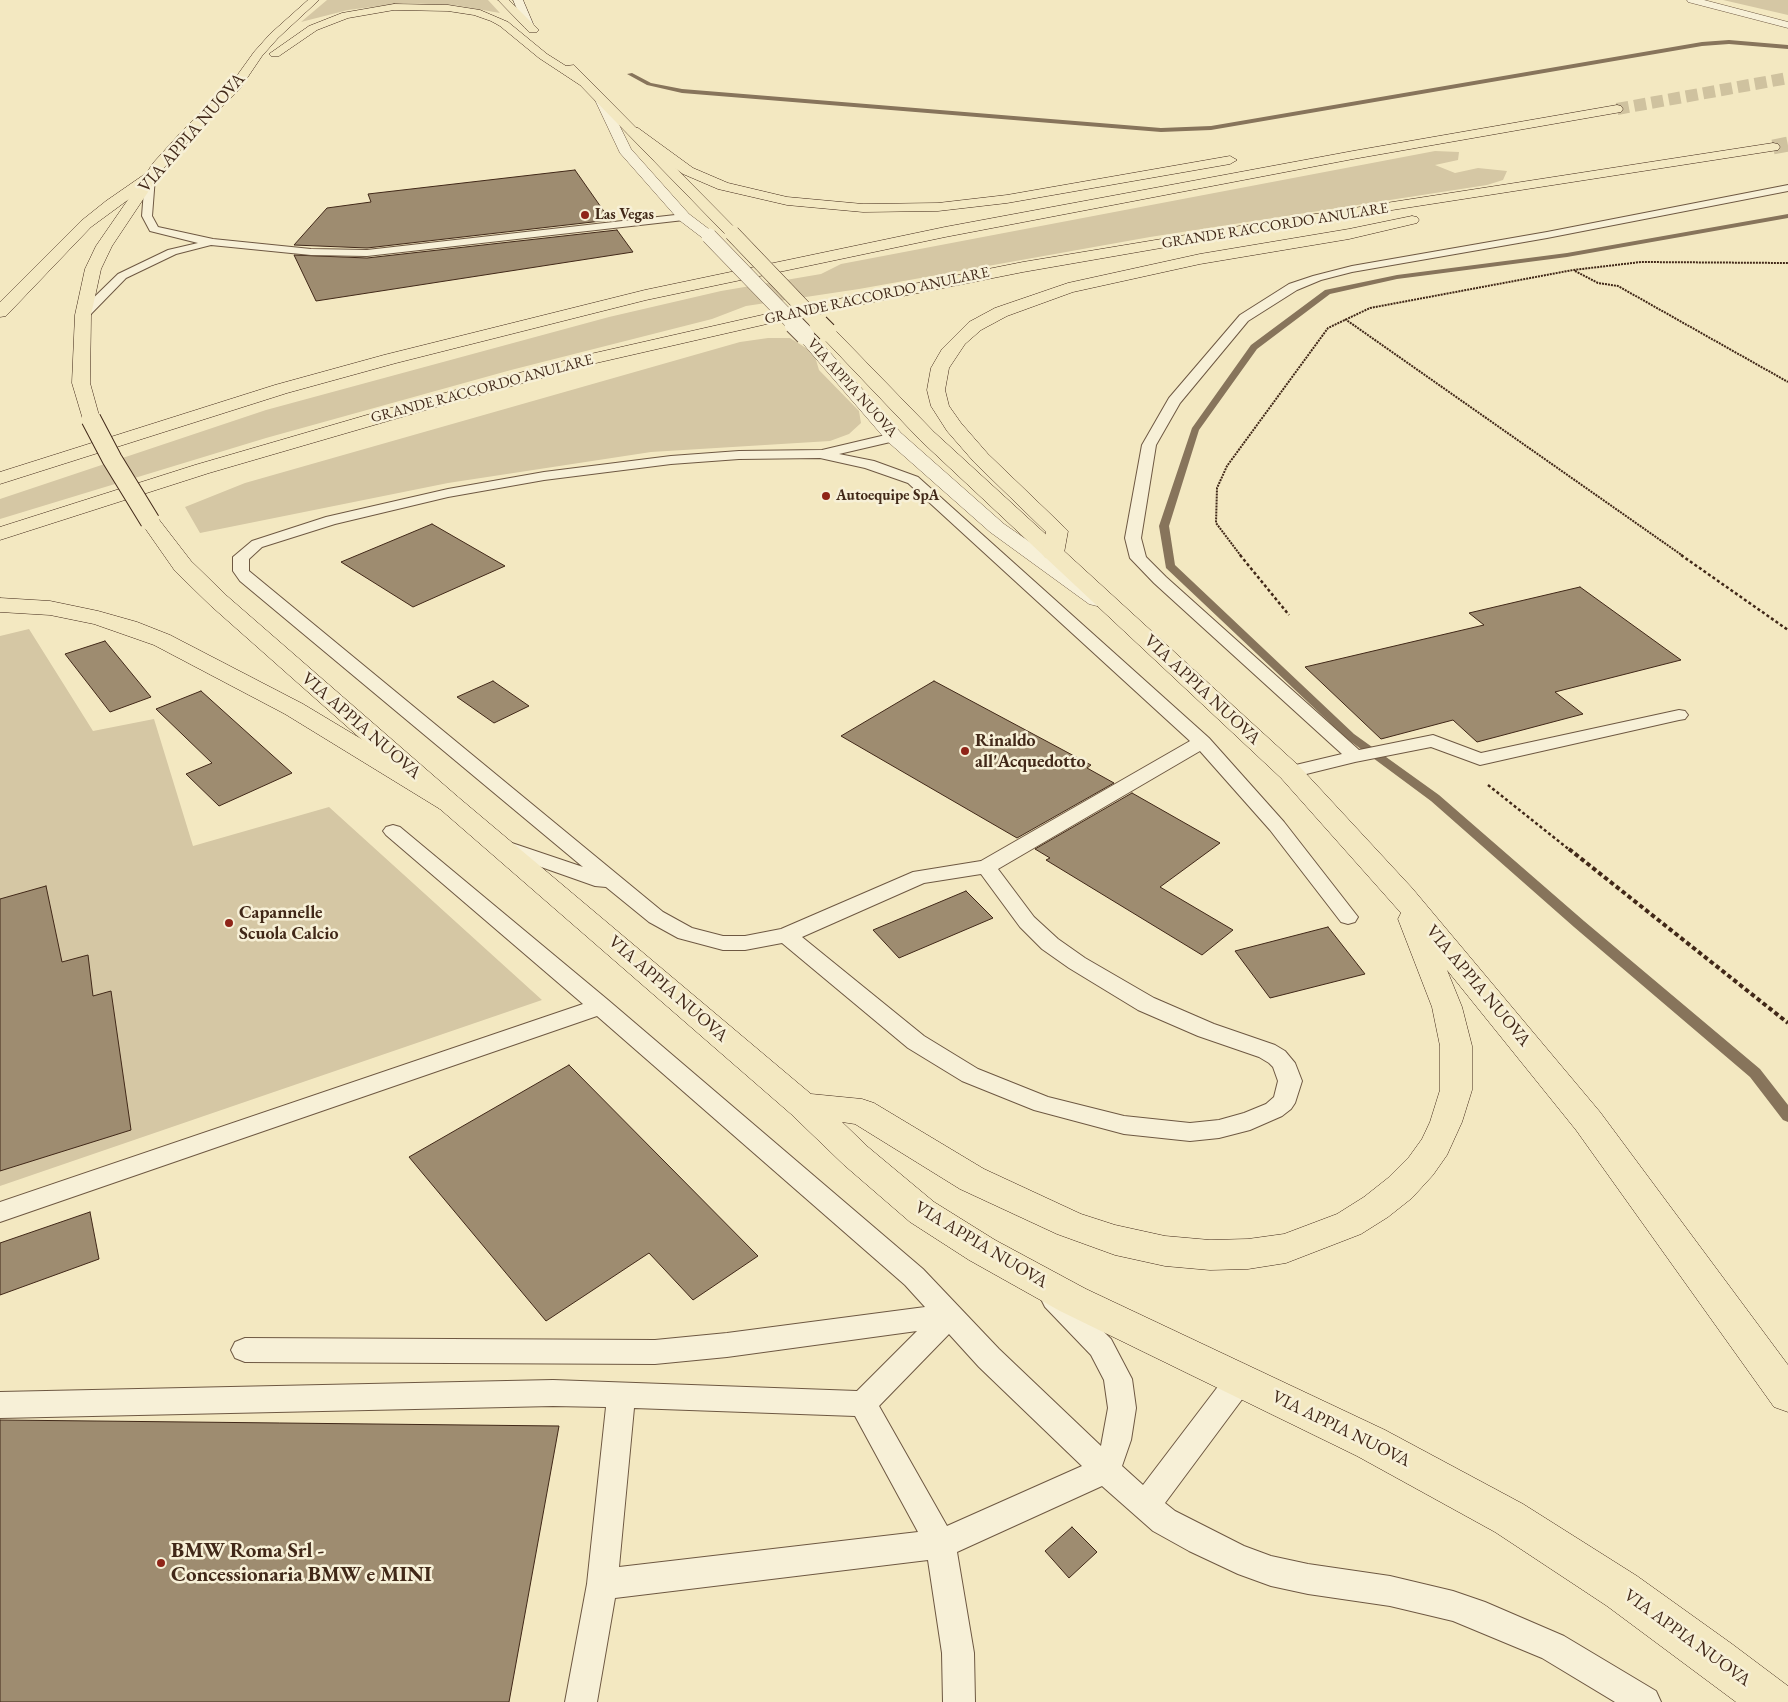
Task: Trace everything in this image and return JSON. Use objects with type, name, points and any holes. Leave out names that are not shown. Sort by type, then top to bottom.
[{"type":"main road","name":"VIA APPIA NUOVA","points":[[314,0],[265,45],[235,87],[189,132],[150,177],[104,246],[93,269],[82,315],[81,384],[90,420],[150,521],[174,556],[206,589],[449,803],[803,1105],[856,1156],[922,1212],[982,1250],[1073,1300],[1414,1465],[1509,1518],[1622,1590],[1717,1659],[1772,1702]]},
{"type":"main road","name":"VIA APPIA NUOVA","points":[[502,0],[633,131],[927,436],[1290,772],[1402,895],[1588,1121],[1788,1395]]},
{"type":"main road","points":[[235,87],[290,42],[320,24],[361,12],[416,6],[461,9],[495,19],[504,24],[543,56],[583,82]]},
{"type":"main road","points":[[0,478],[290,387],[451,343],[636,298],[945,232],[1353,155],[1617,109]]},
{"type":"main road","points":[[633,131],[688,171],[723,186],[787,201],[857,208],[931,207],[1007,199],[1057,192],[1244,158]]},
{"type":"main road","name":"GRANDE RACCORDO ANULARE","points":[[0,534],[313,436],[510,381],[676,339],[801,311],[974,276],[1270,226],[1773,147]]},
{"type":"main road","points":[[1271,156],[1353,155]]},
{"type":"main road","points":[[0,312],[86,224],[150,177]]},
{"type":"main road","points":[[1053,553],[1057,531],[981,458],[940,406],[936,390],[940,368],[959,340],[975,326],[1001,312],[1068,288],[1200,259],[1393,226],[1460,204],[1465,196]]},
{"type":"main road","points":[[0,605],[36,607],[81,614],[129,627],[153,636],[294,710],[449,803]]},
{"type":"main road","points":[[803,1105],[862,1112],[972,1179],[1062,1221],[1115,1240],[1165,1251],[1231,1255],[1286,1248],[1317,1238],[1348,1224],[1376,1207],[1405,1183],[1421,1166],[1435,1146],[1446,1122],[1456,1090],[1457,1054],[1453,1026],[1402,895]]},
{"type":"street","points":[[518,0],[529,26]]},
{"type":"street","points":[[1692,0],[1788,25]]},
{"type":"street","name":"VIA APPIA NUOVA","points":[[601,100],[625,150],[684,217],[710,236],[805,335],[894,437],[997,528],[1123,617]]},
{"type":"lane","points":[[150,177],[147,216],[154,228],[176,235],[213,242],[311,252],[359,254],[684,217]]},
{"type":"lane","points":[[1355,756],[1138,558],[1133,538],[1149,445],[1174,401],[1244,318],[1293,287],[1317,278],[1352,269],[1547,235],[1788,188]]},
{"type":"lane","points":[[82,315],[122,276],[172,252],[213,242]]},
{"type":"lane","points":[[894,437],[820,454],[739,455],[671,460],[571,472],[387,506],[331,520],[257,544],[241,557],[241,571],[246,578],[656,918],[685,933],[723,943],[745,943],[786,935],[920,877],[986,868],[1202,742]]},
{"type":"lane","points":[[909,450],[906,458],[907,465],[914,480],[1202,742],[1276,826],[1348,917]]},
{"type":"lane","points":[[820,454],[868,464],[914,480]]},
{"type":"lane","points":[[1290,772],[1355,756],[1433,741],[1480,759],[1679,715]]},
{"type":"lane","points":[[393,831],[600,1006],[914,1278],[989,1358],[1106,1470],[1164,1521],[1238,1559],[1271,1571],[1308,1579],[1390,1591],[1453,1606],[1485,1618],[1553,1647],[1645,1702]]},
{"type":"lane","points":[[500,845],[615,885]]},
{"type":"lane","points":[[786,935],[916,1042],[970,1075],[1042,1104],[1124,1125],[1190,1132],[1219,1129],[1250,1121],[1274,1110],[1283,1103],[1290,1081],[1283,1063],[1277,1057],[1193,1025],[1146,1004],[1076,963],[1050,944],[1027,922],[986,868]]},
{"type":"lane","points":[[0,1212],[600,1006]]},
{"type":"lane","points":[[602,1584],[941,1544],[1106,1470],[1117,1440],[1122,1408],[1118,1379],[1101,1347],[1033,1278]]},
{"type":"lane","points":[[245,1350],[655,1352],[727,1345],[950,1315]]},
{"type":"lane","points":[[0,1405],[514,1393],[863,1404],[950,1315]]},
{"type":"lane","points":[[1145,1506],[1239,1381]]},
{"type":"lane","points":[[581,1702],[602,1584],[621,1395]]},
{"type":"lane","points":[[863,1404],[941,1544],[958,1653],[958,1702]]},
{"type":"path","points":[[1289,615],[1228,541],[1216,523],[1218,488],[1227,466],[1328,328],[1345,318],[1370,308],[1574,270],[1640,262],[1788,263]]},
{"type":"path","points":[[1574,270],[1598,283],[1618,286],[1788,382]]},
{"type":"path","points":[[1345,318],[1788,630]]},
{"type":"path","points":[[1487,784],[1788,1022]]},
{"type":"shaded area","points":[[327,0],[488,0],[500,13],[454,5],[403,3],[348,10],[301,22]]},
{"type":"shaded area","points":[[1723,0],[1788,0],[1788,15]]},
{"type":"shaded area","points":[[1435,151],[1459,152],[1458,160],[1435,165],[1455,173],[1478,168],[1507,171],[1503,180],[1487,185],[1150,237],[859,289],[746,306],[712,319],[511,370],[266,438],[0,519],[0,499],[266,410],[609,317],[721,291],[821,274],[841,264]]},
{"type":"shaded area","points":[[768,338],[790,338],[814,353],[819,370],[859,411],[861,423],[849,434],[830,441],[651,452],[448,483],[200,533],[185,507],[245,483],[740,342]]},
{"type":"shaded area","name":"Capannelle Scuola Calcio","points":[[29,629],[93,731],[154,719],[193,846],[329,807],[542,1000],[0,1186],[0,636]]},
{"type":"building","points":[[575,170],[610,220],[367,248],[294,245],[327,208],[371,202],[368,194]]},
{"type":"building","points":[[617,230],[633,252],[316,301],[294,255],[367,258]]},
{"type":"building","points":[[432,524],[505,566],[413,607],[341,562]]},
{"type":"building","points":[[1580,587],[1681,660],[1555,692],[1583,714],[1477,742],[1453,720],[1381,739],[1305,667],[1484,625],[1469,613]]},
{"type":"building","points":[[105,641],[151,697],[110,712],[65,654]]},
{"type":"building","points":[[493,681],[529,706],[494,723],[457,697]]},
{"type":"building","name":"Rinaldo all'Acquedotto","points":[[934,681],[1091,765],[1087,768],[1114,783],[1017,838],[841,736]]},
{"type":"building","points":[[201,691],[292,773],[219,806],[186,774],[212,763],[156,709]]},
{"type":"building","points":[[1132,793],[1220,843],[1160,887],[1233,930],[1202,955],[1046,860],[1050,858],[1035,849]]},
{"type":"building","points":[[46,886],[62,962],[88,955],[93,996],[111,991],[131,1130],[0,1171],[0,899]]},
{"type":"building","points":[[966,891],[993,918],[899,958],[873,930]]},
{"type":"building","points":[[1328,927],[1365,974],[1270,998],[1235,951]]},
{"type":"building","points":[[569,1065],[758,1256],[693,1300],[649,1253],[546,1321],[409,1157]]},
{"type":"building","points":[[90,1212],[99,1259],[0,1295],[0,1243]]},
{"type":"building","name":"BMW Roma Srl - Concessionaria BMW e MINI","points":[[0,1420],[559,1426],[509,1702],[0,1702]]},
{"type":"building","points":[[1072,1527],[1097,1552],[1069,1578],[1045,1551]]},
{"type":"waterway","points":[[630,74],[649,84],[682,91],[1161,130],[1211,128],[1702,44],[1729,42],[1788,47]]},
{"type":"waterway","points":[[1788,216],[1567,255],[1397,277],[1328,292],[1254,347],[1195,430],[1164,526],[1170,566],[1350,736],[1435,798],[1579,924],[1755,1073],[1788,1116]]},
{"type":"tunnel","points":[[1617,109],[1788,78]]},
{"type":"tunnel","points":[[1773,147],[1788,144]]},
{"type":"place","name":"Las Vegas","points":[[585,215]]},
{"type":"place","name":"Autoequipe SpA","points":[[826,496]]},
{"type":"place","name":"Rinaldo all'Acquedotto","points":[[965,751]]},
{"type":"place","name":"Capannelle Scuola Calcio","points":[[229,923]]},
{"type":"place","name":"BMW Roma Srl - Concessionaria BMW e MINI","points":[[161,1563]]}]
